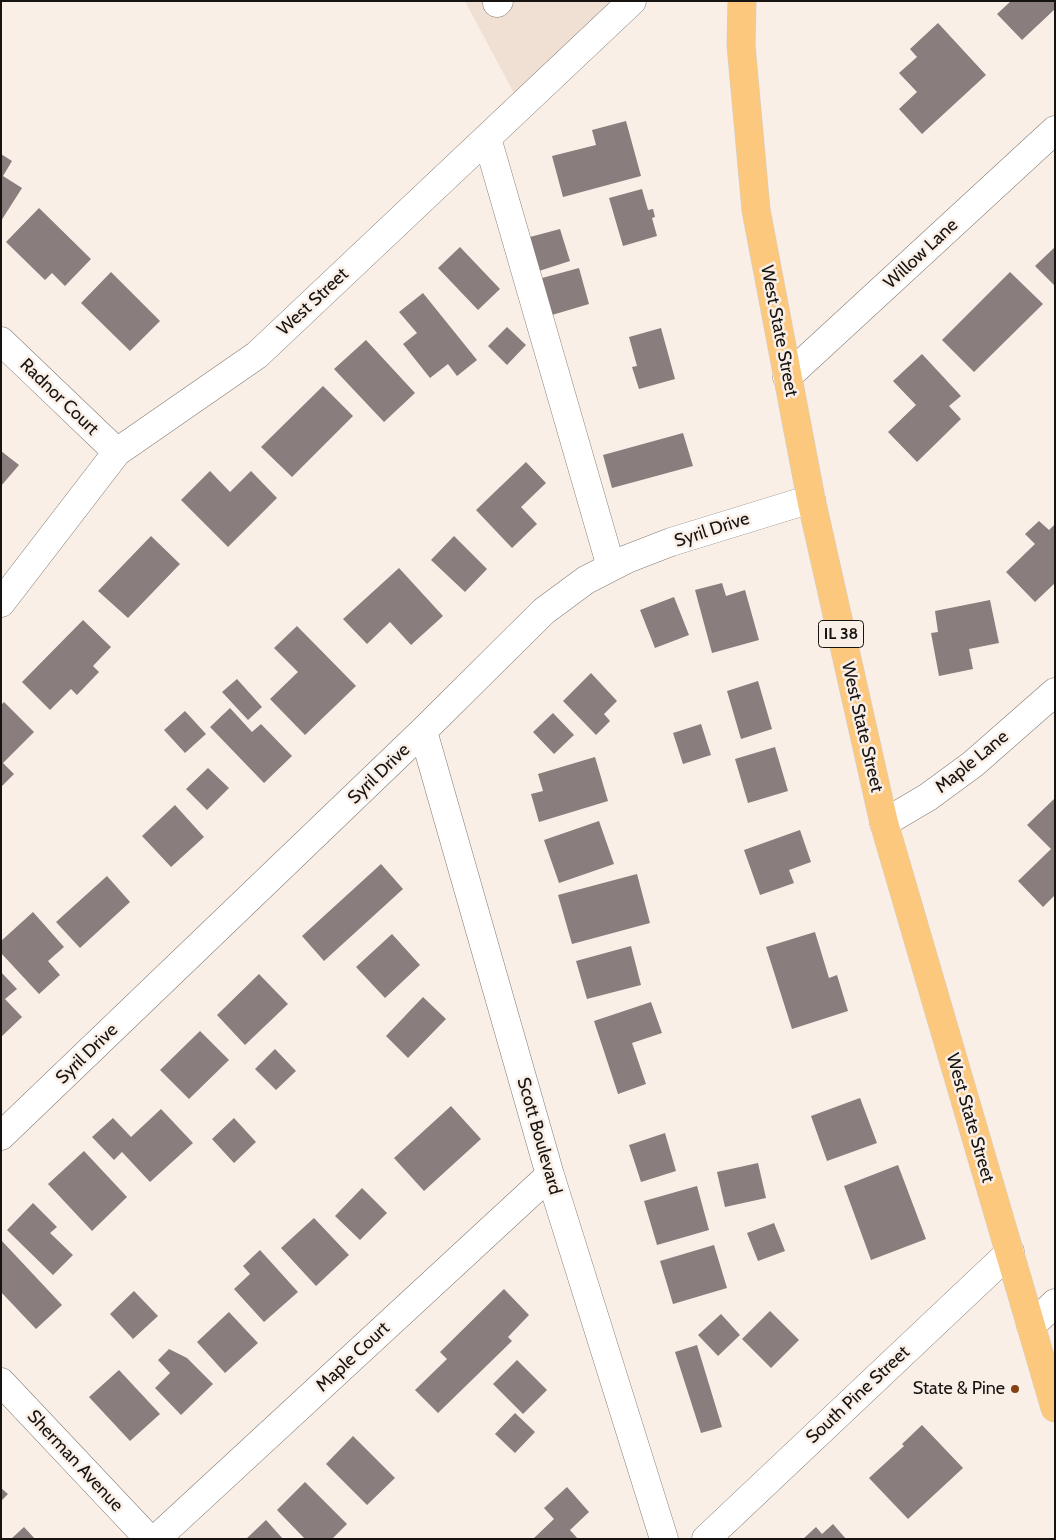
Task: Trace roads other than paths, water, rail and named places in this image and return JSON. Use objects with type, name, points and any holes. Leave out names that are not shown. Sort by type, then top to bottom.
[{"type":"main road","name":"West State Street","points":[[742,1],[741,45],[756,210],[810,499],[884,823],[1055,1408]]},
{"type":"street","name":"West Street","points":[[1,603],[117,452],[257,355],[632,1]]},
{"type":"street","name":"Willow Lane","points":[[787,377],[1055,130]]},
{"type":"street","points":[[487,138],[612,567]]},
{"type":"street","name":"Radnor Court","points":[[1,341],[117,452]]},
{"type":"street","name":"Syril Drive","points":[[1,1136],[423,731],[544,611],[586,580],[627,559],[671,542],[810,499]]},
{"type":"street","name":"Maple Lane","points":[[884,823],[928,797],[973,764],[1055,692]]},
{"type":"street","name":"Scott Boulevard","points":[[423,731],[550,1175],[664,1539]]},
{"type":"street","name":"Maple Court","points":[[156,1539],[550,1175]]},
{"type":"street","name":"South Pine Street","points":[[706,1539],[1010,1252]]},
{"type":"street","points":[[1031,1326],[1055,1303]]},
{"type":"street","name":"Sherman Avenue","points":[[1,1382],[149,1539]]},
{"type":"place","name":"State & Pine","points":[[1015,1389]]}]
